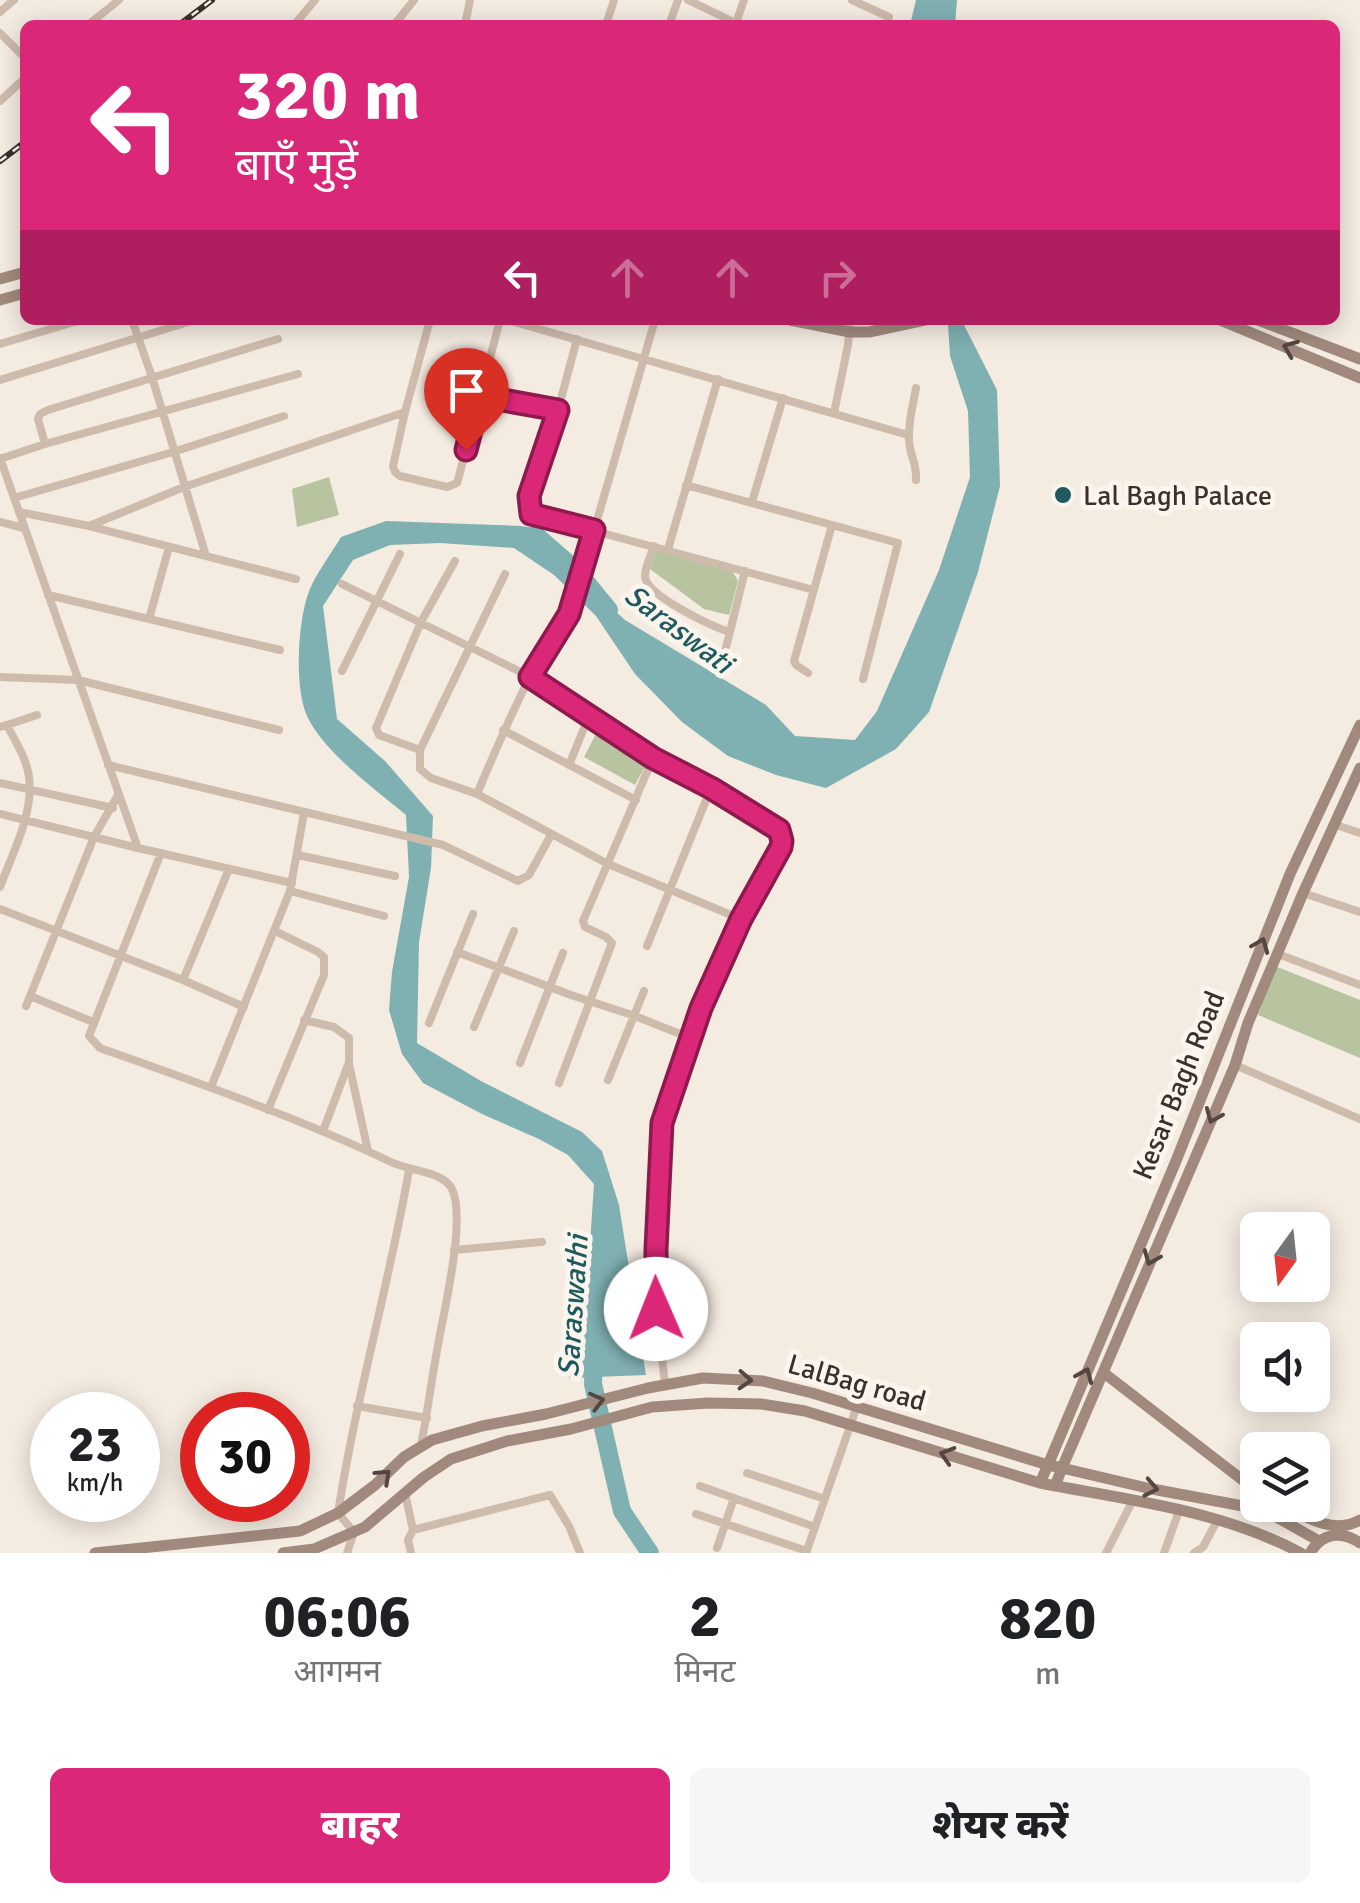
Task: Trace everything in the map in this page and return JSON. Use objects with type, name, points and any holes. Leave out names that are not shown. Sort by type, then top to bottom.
[{"type":"main road","points":[[850,326],[869,332],[904,325]]},
{"type":"main road","points":[[1232,325],[1360,378]]},
{"type":"main road","points":[[1271,325],[1360,360]]},
{"type":"main road","name":"Kesar Bagh Road","points":[[1040,1483],[1176,1161],[1290,874],[1360,725]]},
{"type":"main road","name":"Kesar Bagh Road","points":[[1055,1486],[1235,1065],[1248,1023],[1303,892],[1360,768]]},
{"type":"main road","points":[[1104,1373],[1240,1480]]},
{"type":"main road","name":"LalBag road","points":[[420,1446],[482,1426],[704,1378],[763,1381],[1062,1468]]},
{"type":"main road","points":[[283,1553],[314,1549],[365,1527],[451,1460],[506,1441],[571,1429],[652,1407],[708,1403],[805,1411],[1040,1483],[1180,1508],[1255,1531],[1301,1553]]},
{"type":"main road","points":[[95,1553],[300,1531],[338,1513],[420,1446]]},
{"type":"main road","points":[[1062,1468],[1240,1504]]},
{"type":"main road","points":[[1289,1522],[1320,1541]]},
{"type":"main road","points":[[1314,1522],[1360,1522]]},
{"type":"main road","points":[[1310,1553],[1320,1541],[1339,1534],[1354,1539],[1360,1522]]},
{"type":"street","points":[[0,12],[14,0]]},
{"type":"street","points":[[94,20],[119,0]]},
{"type":"street","points":[[298,20],[315,0]]},
{"type":"street","points":[[398,20],[414,0]]},
{"type":"street","points":[[688,0],[730,20]]},
{"type":"street","points":[[852,0],[889,17]]},
{"type":"street","points":[[0,33],[20,53]]},
{"type":"street","points":[[0,101],[20,83]]},
{"type":"street","points":[[0,344],[64,325]]},
{"type":"street","points":[[134,325],[206,556]]},
{"type":"street","points":[[0,380],[179,325]]},
{"type":"street","points":[[429,325],[393,460],[400,476],[451,487],[460,476],[499,325]]},
{"type":"street","points":[[526,325],[908,434]]},
{"type":"street","points":[[477,794],[530,677],[572,607],[654,325]]},
{"type":"street","points":[[834,413],[850,326]]},
{"type":"street","points":[[45,444],[38,423],[40,414],[278,338]]},
{"type":"street","points":[[578,339],[529,496],[531,514],[814,590]]},
{"type":"street","points":[[138,848],[0,458],[298,374]]},
{"type":"street","points":[[668,549],[718,378]]},
{"type":"street","points":[[916,388],[908,434],[916,462],[916,480]]},
{"type":"street","points":[[480,396],[558,410]]},
{"type":"street","points":[[752,502],[783,398]]},
{"type":"street","points":[[88,526],[184,487],[404,412]]},
{"type":"street","points":[[14,498],[284,416]]},
{"type":"street","points":[[686,486],[898,543],[863,678]]},
{"type":"street","points":[[19,512],[296,579]]},
{"type":"street","points":[[0,522],[24,528]]},
{"type":"street","points":[[808,673],[794,661],[832,524]]},
{"type":"street","points":[[654,546],[645,575],[648,586],[694,618],[730,632]]},
{"type":"street","points":[[149,619],[169,547]]},
{"type":"street","points":[[342,671],[400,554]]},
{"type":"street","points":[[420,750],[379,735],[376,728],[422,622],[454,561]]},
{"type":"street","points":[[720,672],[745,571]]},
{"type":"street","points":[[505,574],[420,750],[420,769],[431,778],[477,794],[608,864],[741,919]]},
{"type":"street","points":[[342,584],[530,677],[653,758],[779,830],[782,841],[776,858],[741,919],[690,1038],[662,1123],[655,1272],[665,1385]]},
{"type":"street","points":[[48,595],[280,650]]},
{"type":"street","points":[[0,677],[78,680],[278,730]]},
{"type":"street","points":[[0,887],[25,820],[29,788],[29,776],[3,726],[37,715]]},
{"type":"street","points":[[569,764],[589,716]]},
{"type":"street","points":[[504,730],[636,800]]},
{"type":"street","points":[[558,1083],[612,943],[586,928],[583,921],[653,758]]},
{"type":"street","points":[[108,765],[443,845],[518,882],[530,875],[551,835]]},
{"type":"street","points":[[0,783],[112,808]]},
{"type":"street","points":[[647,946],[711,788]]},
{"type":"street","points":[[26,1006],[94,836],[119,794]]},
{"type":"street","points":[[0,814],[229,868],[384,916]]},
{"type":"street","points":[[211,1087],[291,887],[304,814]]},
{"type":"street","points":[[1333,824],[1360,833]]},
{"type":"street","points":[[162,853],[89,1036],[100,1048],[323,1131],[409,1170],[440,1176],[451,1186],[456,1202],[454,1250],[420,1446]]},
{"type":"street","points":[[298,855],[394,876]]},
{"type":"street","points":[[183,980],[229,868]]},
{"type":"street","points":[[1303,892],[1360,912]]},
{"type":"street","points":[[0,909],[244,1006]]},
{"type":"street","points":[[429,1023],[473,914]]},
{"type":"street","points":[[268,1110],[324,975],[324,957],[274,931]]},
{"type":"street","points":[[474,1027],[514,931]]},
{"type":"street","points":[[457,952],[690,1038]]},
{"type":"street","points":[[520,1063],[563,953]]},
{"type":"street","points":[[1278,954],[1360,985]]},
{"type":"street","points":[[608,1080],[644,991]]},
{"type":"street","points":[[30,996],[93,1022]]},
{"type":"street","points":[[304,1020],[334,1027],[349,1038],[349,1064],[368,1151]]},
{"type":"street","points":[[323,1131],[349,1064]]},
{"type":"street","points":[[1235,1065],[1360,1119]]},
{"type":"street","points":[[1176,1161],[1191,1168]]},
{"type":"street","points":[[347,1553],[354,1532],[338,1513],[357,1406],[409,1170]]},
{"type":"street","points":[[454,1250],[542,1242]]},
{"type":"street","points":[[357,1406],[426,1418]]},
{"type":"street","points":[[696,1514],[807,1552],[856,1406]]},
{"type":"street","points":[[747,1473],[824,1499]]},
{"type":"street","points":[[700,1486],[815,1527]]},
{"type":"street","points":[[406,1492],[413,1530],[408,1540],[411,1553]]},
{"type":"street","points":[[413,1530],[550,1495],[580,1553]]},
{"type":"street","points":[[718,1548],[734,1498]]},
{"type":"street","points":[[1106,1553],[1133,1500]]},
{"type":"street","points":[[1164,1553],[1180,1508]]},
{"type":"street","points":[[1194,1553],[1206,1542],[1218,1519]]},
{"type":"green space","points":[[329,477],[339,515],[297,527],[292,489]]},
{"type":"green space","points":[[656,551],[733,572],[738,581],[729,615],[704,609],[650,569]]},
{"type":"green space","points":[[597,732],[648,761],[635,785],[584,757]]},
{"type":"green space","points":[[1275,966],[1360,1000],[1360,1058],[1258,1015]]},
{"type":"water","points":[[916,0],[957,0],[955,20],[911,20]]},
{"type":"water","points":[[948,325],[964,325],[997,390],[1000,486],[978,572],[929,712],[896,749],[826,788],[776,775],[728,756],[682,722],[635,674],[596,616],[554,575],[514,548],[440,543],[390,545],[353,560],[323,606],[337,719],[385,761],[433,816],[431,868],[419,942],[417,1043],[481,1081],[582,1132],[602,1151],[619,1205],[646,1375],[569,1378],[590,1244],[594,1184],[568,1155],[423,1083],[402,1054],[389,1010],[409,877],[406,815],[335,754],[305,711],[299,654],[301,623],[310,589],[341,537],[386,521],[521,526],[625,620],[766,705],[795,736],[855,740],[877,711],[939,570],[970,477],[968,411],[950,356]]},
{"type":"waterway","name":"Saraswati","points":[[507,535],[537,536],[577,571],[609,610]]},
{"type":"waterway","name":"Saraswathi","points":[[594,1356],[593,1384],[622,1511],[650,1553]]},
{"type":"railway","points":[[186,20],[212,0]]},
{"type":"railway","points":[[0,161],[20,146]]},
{"type":"place","name":"Lal Bagh Palace","points":[[1063,495]]},
{"type":"route","points":[[466,450],[480,396],[558,410],[529,496],[531,514],[594,530],[569,614],[530,677],[653,758],[779,830],[782,841],[701,1008],[662,1123],[656,1309]]}]
